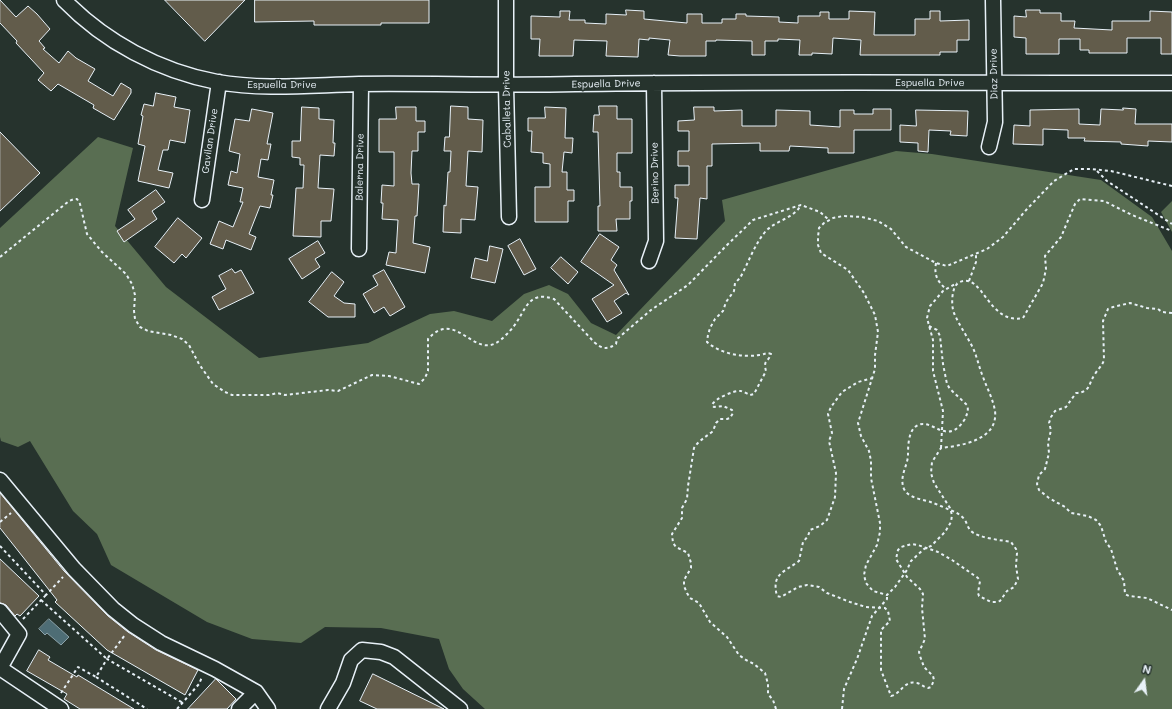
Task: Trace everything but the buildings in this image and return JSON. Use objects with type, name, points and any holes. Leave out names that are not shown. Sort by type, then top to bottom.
[{"type":"street","name":"Espuella Drive","points":[[64,0],[81,17],[105,36],[132,52],[160,65],[188,75],[218,82],[254,86],[361,84],[506,86],[654,83],[1172,83]]},
{"type":"street","name":"Caballeta Drive","points":[[506,0],[509,217]]},
{"type":"street","name":"Diaz Drive","points":[[989,148],[995,122],[993,0]]},
{"type":"street","name":"Gavilan Drive","points":[[202,200],[218,82]]},
{"type":"street","name":"Berino Drive","points":[[649,261],[656,241],[654,83]]},
{"type":"street","name":"Balerna Drive","points":[[359,250],[361,84]]},
{"type":"street","points":[[0,480],[74,569],[113,609],[133,625],[161,643],[208,665],[256,692],[268,709]]},
{"type":"street","points":[[0,611],[19,634],[0,668],[58,707]]},
{"type":"street","points":[[328,709],[342,683],[351,660],[362,650],[381,652],[394,657],[460,709]]},
{"type":"street","points":[[239,709],[256,692]]},
{"type":"path","points":[[887,594],[873,591],[866,583],[864,575],[866,565],[877,545],[880,532],[880,523],[871,478],[869,451],[861,436],[858,423],[875,369],[878,332],[875,315],[864,293],[848,270],[821,253],[818,245],[820,228],[829,220],[843,216],[862,217],[878,221],[890,229],[906,247],[936,263],[947,266],[987,249],[1003,237],[1054,181],[1074,169],[1111,171],[1172,186]]},
{"type":"path","points":[[1097,170],[1107,181],[1172,224]]},
{"type":"path","points":[[0,257],[69,201],[77,199],[80,204],[87,234],[102,252],[126,274],[132,284],[135,295],[134,311],[136,320],[140,326],[148,331],[182,340],[189,345],[199,364],[213,384],[225,392],[232,395],[269,395],[277,393],[285,395],[328,390],[338,391],[372,375],[389,376],[419,384],[427,374],[428,339],[434,332],[444,329],[457,330],[476,342],[488,346],[497,342],[514,326],[525,306],[529,302],[533,299],[546,296],[554,299],[600,348],[606,348],[616,344],[617,339],[651,310],[688,285],[753,220],[801,205],[820,212],[829,220]]},
{"type":"path","points":[[887,594],[895,587],[911,562],[924,548],[931,546],[945,532],[951,522],[952,515],[950,510],[934,483],[931,473],[932,462],[941,448],[943,411],[933,371],[933,340],[927,318],[930,306],[946,289],[959,282],[969,281],[978,286],[985,298],[998,312],[1016,320],[1023,318],[1043,283],[1046,269],[1045,256],[1061,237],[1075,204],[1080,199],[1104,201],[1132,215],[1172,231]]},
{"type":"path","points":[[776,709],[773,700],[768,694],[768,684],[765,673],[754,664],[740,656],[727,637],[710,622],[699,603],[690,598],[686,593],[684,580],[691,568],[691,563],[688,553],[673,543],[672,534],[682,518],[682,508],[687,499],[694,448],[696,444],[706,434],[714,431],[716,423],[720,419],[730,418],[733,413],[732,410],[723,406],[714,407],[712,405],[713,402],[723,396],[737,391],[750,395],[754,394],[766,371],[764,365],[765,361],[771,354],[765,353],[751,356],[722,352],[707,342],[710,328],[715,319],[723,311],[726,302],[734,291],[735,284],[740,278],[760,238],[768,228],[798,211],[801,205]]},
{"type":"path","points":[[969,281],[976,262],[976,254]]},
{"type":"path","points":[[936,263],[935,276],[939,283],[946,289]]},
{"type":"path","points":[[941,448],[973,441],[989,432],[994,424],[996,412],[973,348],[953,311],[953,293],[955,286],[959,282]]},
{"type":"path","points":[[1172,313],[1162,312],[1158,309],[1147,308],[1130,303],[1108,309],[1103,321],[1104,360],[1102,366],[1094,374],[1088,388],[1082,392],[1076,393],[1066,407],[1055,411],[1051,417],[1049,423],[1051,430],[1048,443],[1049,453],[1045,469],[1039,475],[1037,484],[1038,490],[1048,498],[1065,507],[1071,513],[1088,516],[1096,520],[1101,526],[1106,542],[1111,549],[1117,569],[1124,581],[1125,594],[1129,596],[1146,598],[1172,610]]},
{"type":"path","points":[[873,378],[858,382],[842,392],[831,407],[828,414],[832,433],[829,441],[836,473],[835,497],[827,520],[820,526],[810,530],[808,536],[803,542],[799,561],[780,573],[776,578],[775,590],[777,596],[781,597],[798,587],[807,585],[819,587],[850,602],[866,607],[885,608],[890,616],[890,621],[881,630],[881,670],[889,694],[893,696],[906,684],[912,682],[917,683],[924,688],[930,687],[934,680],[933,676],[924,667],[919,652],[925,639],[922,594],[920,589],[904,574],[896,559],[898,550],[901,547],[912,544],[927,548],[952,560],[980,581],[978,593],[979,596],[986,601],[1000,601],[1018,579],[1016,566],[1017,553],[1011,542],[975,534],[968,528],[962,516],[911,495],[905,491],[902,481],[908,459],[910,435],[912,430],[923,424],[949,432],[957,429],[966,416],[968,408],[964,401],[950,390],[947,384],[940,336],[937,330],[929,326]]},
{"type":"path","points":[[0,546],[46,596]]},
{"type":"path","points":[[22,620],[61,579],[74,569]]},
{"type":"path","points":[[842,709],[844,689],[858,659],[872,616],[888,599],[887,594]]},
{"type":"path","points":[[41,600],[108,659],[183,703]]},
{"type":"path","points":[[96,677],[133,625]]},
{"type":"path","points":[[177,709],[199,684],[208,665]]},
{"type":"path","points":[[58,707],[78,667],[147,709]]},
{"type":"green space","points":[[98,137],[133,148],[115,226],[166,287],[259,358],[368,343],[430,314],[454,311],[492,321],[524,294],[549,285],[568,294],[591,323],[616,335],[725,221],[722,200],[896,151],[932,154],[1101,180],[1152,217],[1172,251],[1172,709],[485,709],[463,689],[449,669],[439,639],[381,628],[325,627],[301,643],[252,639],[207,622],[111,565],[97,534],[73,511],[30,441],[18,447],[1,441],[0,437],[0,228]]},
{"type":"green space","points":[[1172,201],[1172,232],[1161,212]]},
{"type":"water","points":[[49,619],[69,637],[61,645],[47,633],[45,635],[39,629]]}]
